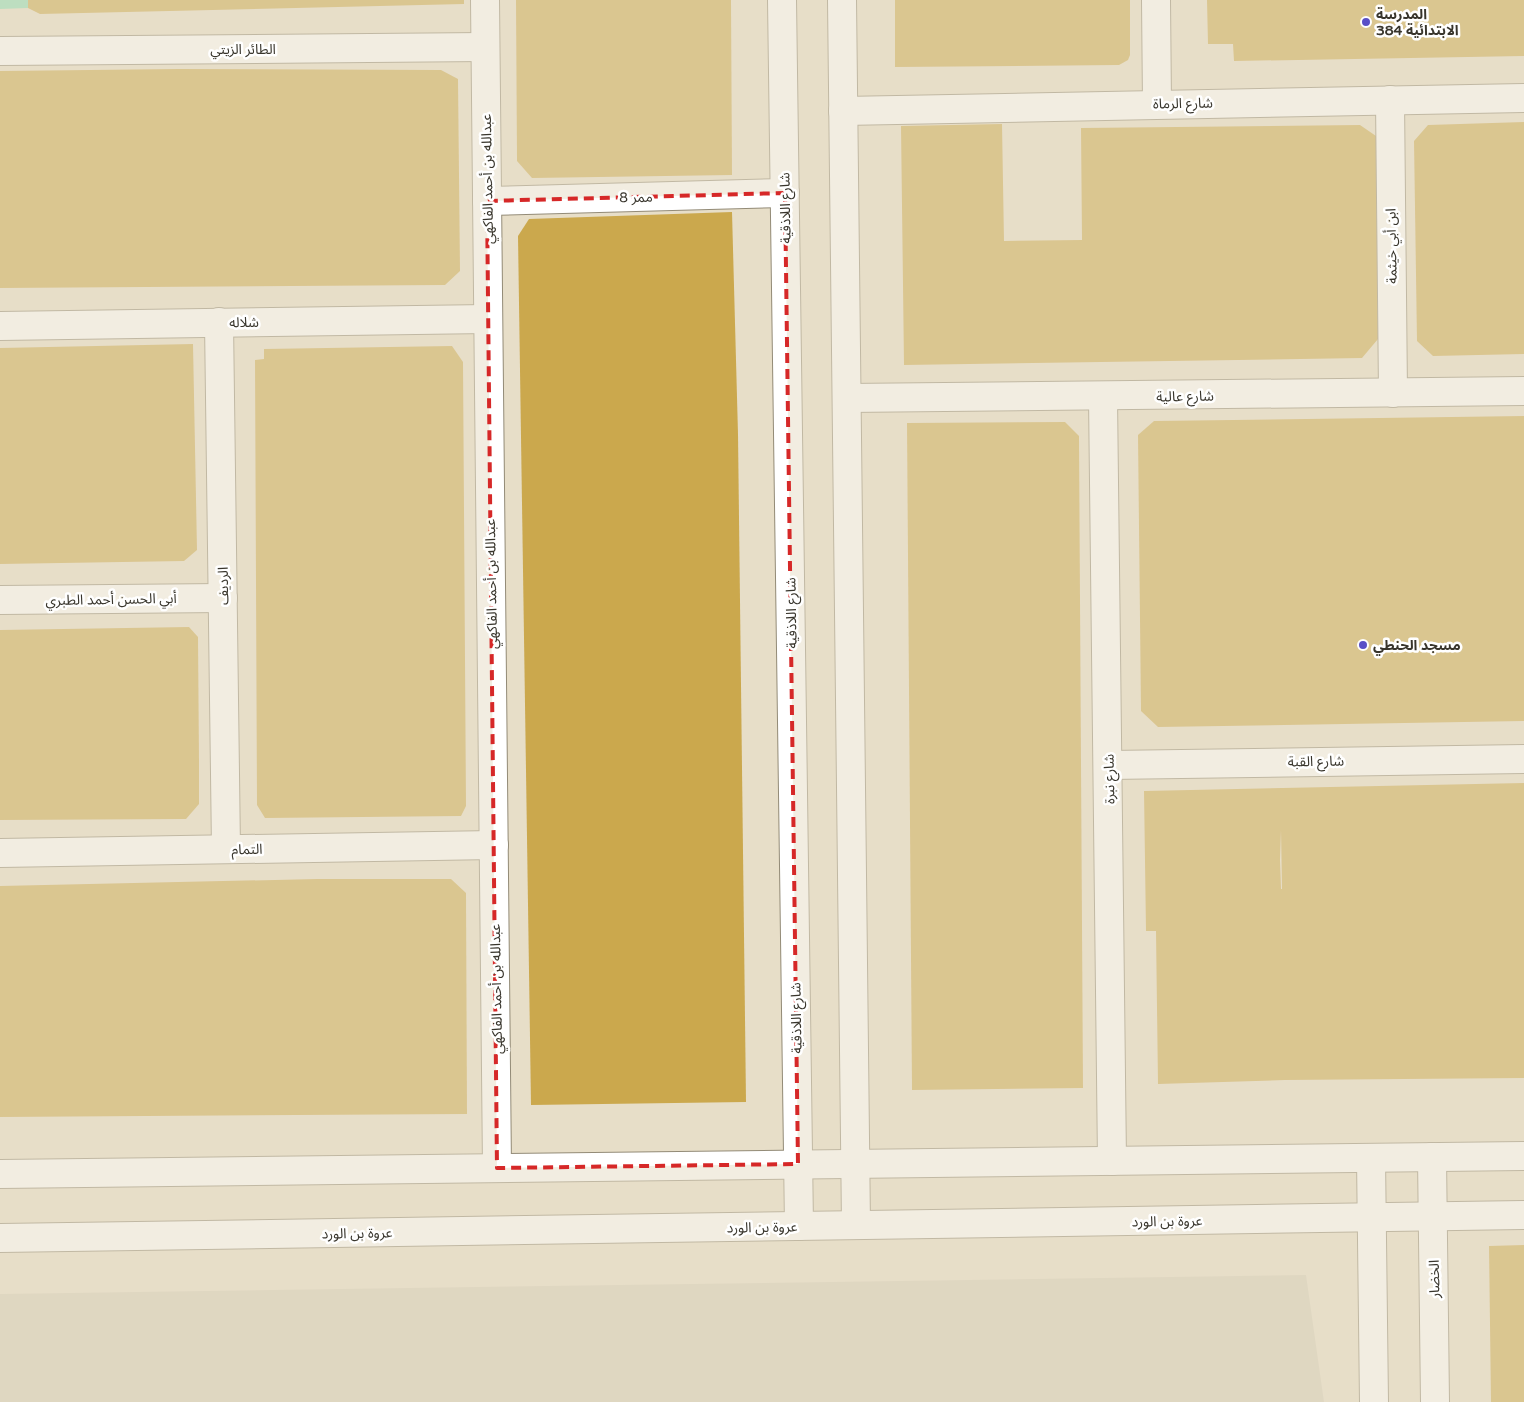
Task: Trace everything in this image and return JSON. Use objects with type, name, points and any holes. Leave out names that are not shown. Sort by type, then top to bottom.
[{"type":"street","name":"عبدالله بن أحمد الفاكهي","points":[[485,0],[497,1168]]},
{"type":"street","name":"شارع اللاذقية","points":[[782,0],[799,1226]]},
{"type":"street","points":[[842,0],[856,1225]]},
{"type":"street","points":[[1156,0],[1157,104]]},
{"type":"street","name":"الطائر الزيتي","points":[[0,51],[486,47]]},
{"type":"street","name":"شارع الرماة","points":[[843,111],[1524,98]]},
{"type":"street","name":"ابن أبي خيثمة","points":[[1390,100],[1393,393]]},
{"type":"street","name":"ممر 8","points":[[487,201],[785,193]]},
{"type":"street","name":"شلاله","points":[[0,326],[488,319]]},
{"type":"street","name":"الرديف","points":[[219,322],[226,849]]},
{"type":"street","name":"شارع عالية","points":[[847,398],[1524,392]]},
{"type":"street","name":"شارع نبرة","points":[[1103,397],[1109,765],[1112,1160]]},
{"type":"street","name":"أبي الحسن أحمد الطبري","points":[[0,600],[223,598]]},
{"type":"street","name":"شارع القبة","points":[[1109,765],[1524,759]]},
{"type":"street","name":"التمام","points":[[0,853],[494,845]]},
{"type":"street","name":"الخضار","points":[[1432,1156],[1435,1402]]},
{"type":"street","points":[[0,1174],[1524,1156]]},
{"type":"street","points":[[1371,1158],[1374,1402]]},
{"type":"street","name":"عروة بن الورد","points":[[0,1238],[1524,1215]]},
{"type":"highlighted area","points":[[785,193],[798,1164],[497,1168],[487,201]]},
{"type":"shaded area","points":[[1306,1275],[1324,1402],[0,1402],[0,1294]]},
{"type":"green space","points":[[0,0],[28,0],[28,8],[0,9]]},
{"type":"building","points":[[28,0],[464,0],[464,4],[40,14],[28,8]]},
{"type":"building","points":[[516,0],[731,0],[732,175],[532,178],[517,161]]},
{"type":"building","points":[[895,0],[1130,0],[1130,55],[1128,60],[1119,65],[895,67]]},
{"type":"building","name":"المدرسة الابتدائية 384","points":[[1207,0],[1524,0],[1524,56],[1234,61],[1233,44],[1208,44]]},
{"type":"building","points":[[179,69],[441,70],[458,79],[460,271],[445,285],[0,288],[0,71]]},
{"type":"building","points":[[1524,122],[1524,354],[1433,356],[1417,341],[1414,141],[1428,125]]},
{"type":"building","points":[[1002,124],[1004,241],[1082,240],[1081,128],[1360,125],[1376,136],[1378,339],[1362,358],[904,365],[901,126]]},
{"type":"building","points":[[732,212],[738,434],[746,1102],[531,1105],[518,236],[529,219]]},
{"type":"building","points":[[193,344],[197,550],[184,561],[0,564],[0,348]]},
{"type":"building","points":[[452,346],[463,362],[466,806],[461,816],[265,818],[257,805],[255,360],[264,359],[264,349]]},
{"type":"building","points":[[1524,416],[1524,721],[1158,727],[1141,711],[1138,435],[1154,421]]},
{"type":"building","points":[[1065,422],[1079,436],[1083,1088],[912,1090],[907,423]]},
{"type":"building","points":[[189,627],[198,637],[199,804],[186,819],[0,820],[0,630]]},
{"type":"building","points":[[1524,783],[1524,1078],[1285,1080],[1158,1084],[1156,931],[1146,931],[1144,791]],"holes":[[[1281,830],[1282,889],[1280,860]]]},
{"type":"building","points":[[317,879],[451,879],[466,893],[467,1114],[0,1117],[0,886]]},
{"type":"building","points":[[1524,1245],[1524,1402],[1491,1402],[1489,1246]]},
{"type":"place","name":"المدرسة الابتدائية 384","points":[[1366,22]]},
{"type":"place","name":"مسجد الحنطي","points":[[1363,645]]}]
